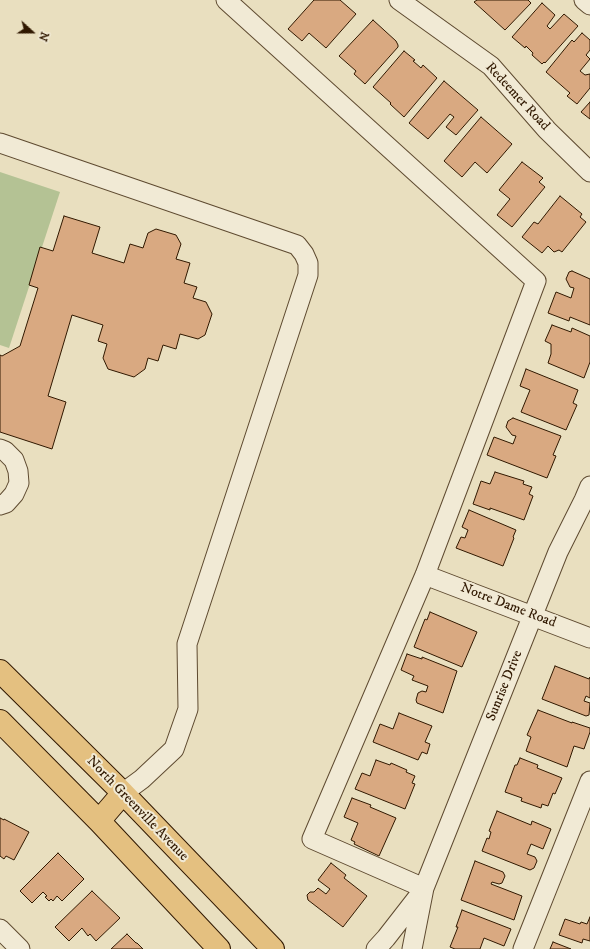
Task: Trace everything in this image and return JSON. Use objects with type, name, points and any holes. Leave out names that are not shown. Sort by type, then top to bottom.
[{"type":"main road","name":"North Greenville Avenue","points":[[0,671],[123,794],[273,949]]},
{"type":"main road","points":[[0,721],[98,821],[219,949]]},
{"type":"main road","points":[[98,821],[123,794]]},
{"type":"street","points":[[226,0],[536,281],[425,574],[312,839],[424,888]]},
{"type":"street","name":"Redeemer Road","points":[[399,0],[491,66],[548,130],[590,172]]},
{"type":"street","points":[[584,0],[590,5]]},
{"type":"street","points":[[0,143],[297,245],[304,254],[308,263],[308,275],[187,644],[188,709],[174,749],[142,779],[123,794]]},
{"type":"street","points":[[0,449],[5,451],[14,460],[18,471],[19,483],[14,494],[6,503],[0,505]]},
{"type":"street","name":"Sunrise Drive","points":[[412,949],[424,888],[558,552],[590,486]]},
{"type":"street","name":"Notre Dame Road","points":[[425,574],[590,638]]},
{"type":"street","points":[[524,949],[590,781]]},
{"type":"street","name":"Sunrise Drive","points":[[376,949],[424,888]]},
{"type":"street","points":[[0,929],[20,949]]},
{"type":"green space","points":[[0,172],[60,192],[9,348],[0,345]]},
{"type":"building","points":[[314,0],[340,0],[356,14],[326,48],[309,33],[302,41],[288,29]]},
{"type":"building","points":[[477,0],[528,0],[531,3],[505,30],[474,2]]},
{"type":"building","points":[[542,3],[555,15],[547,26],[550,29],[564,14],[578,26],[545,63],[544,62],[542,64],[532,55],[533,53],[526,46],[525,48],[512,37]]},
{"type":"building","points":[[373,20],[396,41],[398,47],[365,84],[354,74],[356,71],[339,56]]},
{"type":"building","points":[[582,33],[590,40],[590,50],[586,55],[590,59],[580,71],[585,75],[590,74],[590,88],[577,104],[567,96],[570,93],[546,72],[572,40],[574,42]]},
{"type":"building","points":[[404,51],[415,60],[413,61],[421,68],[423,65],[437,78],[404,117],[373,87]]},
{"type":"building","points":[[444,81],[478,110],[456,135],[446,127],[454,117],[450,114],[428,139],[409,123]]},
{"type":"building","points":[[590,102],[590,119],[581,112]]},
{"type":"building","points":[[481,117],[512,144],[487,173],[475,162],[462,177],[444,161]]},
{"type":"building","points":[[522,162],[543,178],[539,182],[545,187],[512,227],[497,215],[510,199],[499,190]]},
{"type":"building","points":[[560,196],[582,214],[580,217],[586,222],[562,252],[559,250],[554,252],[548,246],[542,253],[522,237],[534,222],[538,224]]},
{"type":"building","points":[[64,216],[100,227],[92,253],[124,263],[130,244],[143,248],[148,233],[156,229],[176,235],[181,244],[176,259],[190,263],[184,283],[197,287],[193,298],[206,302],[212,314],[205,335],[198,339],[180,334],[176,349],[163,345],[158,361],[148,358],[145,369],[134,377],[108,369],[103,358],[107,344],[98,341],[103,325],[72,315],[48,396],[66,402],[52,449],[0,432],[0,355],[2,356],[20,346],[38,288],[29,285],[40,247],[53,251]]},
{"type":"building","points":[[572,271],[590,279],[590,325],[570,317],[569,321],[548,313],[556,292],[571,298],[574,288],[570,287],[566,279],[569,272]]},
{"type":"building","points":[[552,325],[571,332],[572,328],[590,336],[590,362],[584,378],[548,363],[551,354],[551,344],[545,341]]},
{"type":"building","points":[[526,369],[578,390],[573,403],[577,405],[566,430],[521,412],[530,390],[520,386]]},
{"type":"building","points":[[513,418],[561,436],[553,455],[556,456],[547,478],[487,455],[494,437],[513,444],[516,436],[512,435],[506,427],[508,421]]},
{"type":"building","points":[[495,472],[524,481],[523,484],[532,487],[529,494],[533,496],[524,520],[490,508],[490,510],[473,504],[481,481],[490,484]]},
{"type":"building","points":[[469,510],[516,530],[503,566],[456,548],[461,537],[465,538],[468,530],[462,527]]},
{"type":"building","points":[[430,612],[477,632],[462,667],[414,647],[425,619],[427,620]]},
{"type":"building","points":[[407,654],[422,659],[422,657],[457,671],[443,713],[417,703],[416,700],[418,693],[422,691],[426,692],[428,686],[412,680],[414,676],[401,670]]},
{"type":"building","points":[[555,666],[589,679],[590,677],[590,698],[586,696],[584,701],[590,703],[589,715],[586,716],[542,699]]},
{"type":"building","points":[[538,710],[590,728],[584,749],[574,746],[567,767],[526,751],[531,737],[527,735]]},
{"type":"building","points":[[399,713],[432,726],[425,742],[430,744],[427,754],[422,752],[418,760],[373,742],[380,724],[393,729]]},
{"type":"building","points":[[520,758],[538,765],[537,768],[562,778],[555,794],[553,793],[548,806],[542,804],[541,808],[521,801],[522,798],[505,792],[515,765],[517,765]]},
{"type":"building","points":[[376,760],[390,765],[391,763],[407,770],[406,772],[415,776],[412,783],[415,784],[405,809],[355,789],[362,773],[370,776]]},
{"type":"building","points":[[352,798],[371,805],[370,807],[396,818],[379,856],[354,844],[355,842],[351,840],[358,823],[344,817]]},
{"type":"building","points":[[497,811],[531,825],[532,821],[551,829],[543,849],[531,844],[527,854],[535,857],[537,861],[534,868],[530,870],[482,851],[487,838],[489,839],[491,832],[489,831]]},
{"type":"building","points":[[0,818],[29,832],[14,860],[6,856],[4,859],[0,856]]},
{"type":"building","points":[[58,853],[84,879],[62,901],[57,896],[53,901],[51,899],[49,901],[43,892],[32,903],[20,891]]},
{"type":"building","points":[[475,861],[503,872],[505,876],[502,883],[499,884],[492,882],[491,884],[522,896],[514,920],[461,900]]},
{"type":"building","points":[[331,863],[346,875],[344,878],[367,896],[343,927],[308,900],[307,895],[310,892],[314,892],[318,888],[326,894],[330,889],[318,880]]},
{"type":"building","points":[[92,891],[120,918],[96,941],[90,934],[88,936],[82,928],[69,941],[55,927]]},
{"type":"building","points":[[462,910],[511,929],[504,946],[484,938],[480,949],[455,949],[450,947],[458,927],[456,927]]},
{"type":"building","points":[[590,917],[590,941],[583,939],[582,943],[559,935],[565,919],[580,924],[581,922],[587,924]]},
{"type":"building","points":[[127,934],[143,949],[111,949]]},
{"type":"building","points":[[553,942],[571,949],[550,949]]}]
